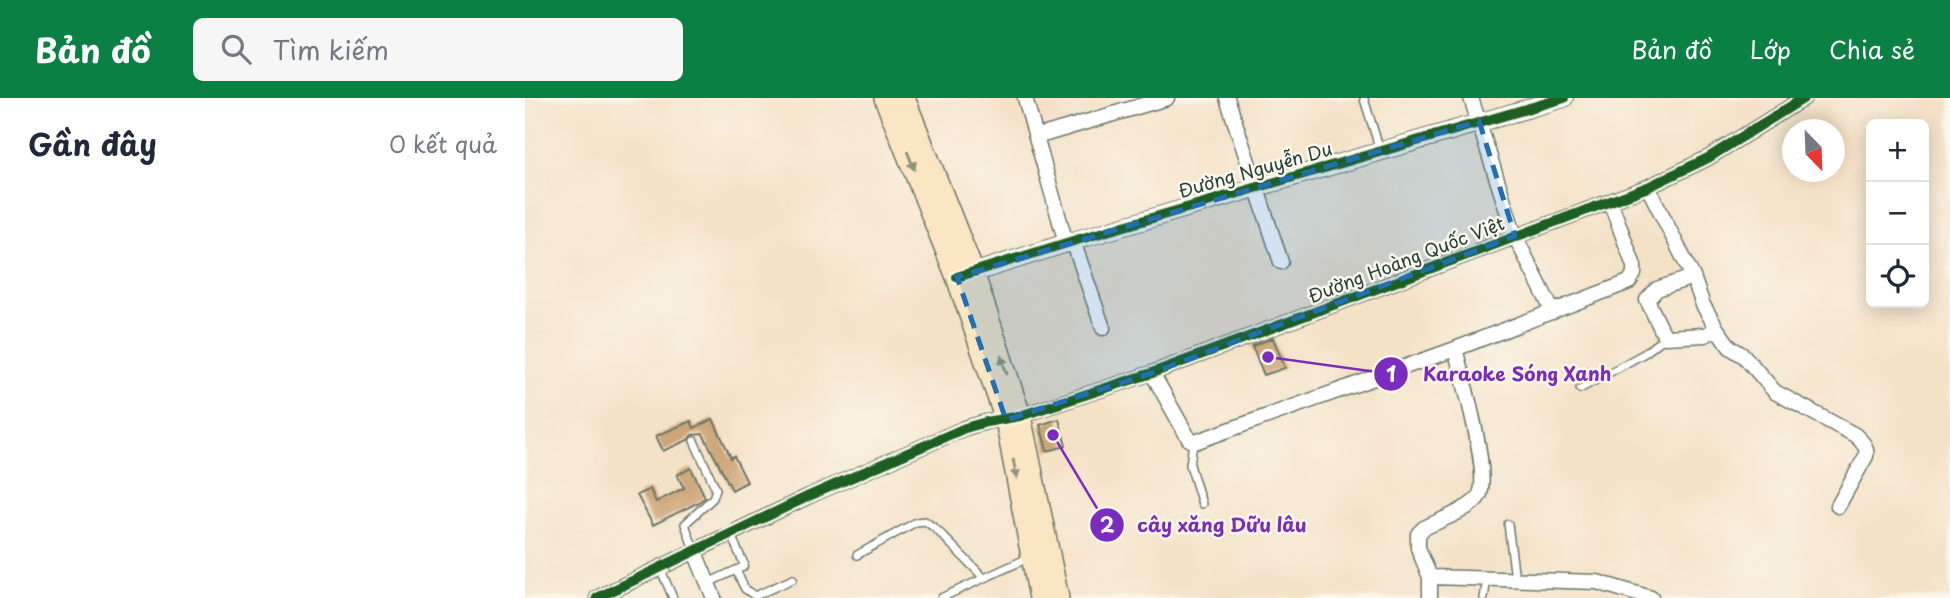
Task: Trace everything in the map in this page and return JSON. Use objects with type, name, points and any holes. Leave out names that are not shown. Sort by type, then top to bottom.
[{"type":"main road","points":[[885,98],[965,275]]},
{"type":"main road","points":[[904,98],[1013,418],[1058,598]]},
{"type":"main road","points":[[1013,418],[1039,598]]},
{"type":"street","points":[[1025,98],[1070,242],[1103,328]]},
{"type":"street","points":[[1036,137],[1167,98]]},
{"type":"street","points":[[1227,98],[1281,262]]},
{"type":"street","points":[[1471,98],[1515,236],[1553,312]]},
{"type":"street","name":"Đường Nguyễn Du","points":[[965,275],[1380,150],[1564,98]]},
{"type":"street","name":"Đường Hoàng Quốc Việt","points":[[597,598],[730,532],[921,446],[986,422],[1013,418],[1152,373],[1648,187],[1707,158],[1804,98]]},
{"type":"street","points":[[1648,187],[1693,277],[1703,305],[1730,347],[1744,356],[1775,392],[1855,435],[1863,443],[1867,450],[1866,456],[1837,506]]},
{"type":"street","points":[[1152,373],[1193,442],[1455,349],[1625,285],[1634,274],[1634,266],[1610,201]]},
{"type":"street","points":[[1693,277],[1657,289],[1647,300],[1665,337],[1705,335],[1717,329]]},
{"type":"street","points":[[1430,598],[1430,577],[1418,548],[1418,534],[1424,528],[1478,499],[1482,483],[1473,418],[1455,349]]},
{"type":"street","points":[[694,550],[714,598]]},
{"type":"street","points":[[1430,577],[1597,582],[1651,598]]},
{"type":"lane","points":[[1364,99],[1380,150]]},
{"type":"lane","points":[[1580,389],[1645,353],[1665,337]]},
{"type":"lane","points":[[694,440],[716,489],[713,498],[685,524],[694,550]]},
{"type":"lane","points":[[1193,442],[1189,465],[1202,504]]},
{"type":"lane","points":[[857,555],[916,522],[925,521],[936,528],[984,578]]},
{"type":"lane","points":[[1507,524],[1515,580]]},
{"type":"lane","points":[[708,583],[743,567],[730,532]]},
{"type":"lane","points":[[941,598],[1032,556]]},
{"type":"lane","points":[[660,567],[673,598]]},
{"type":"lane","points":[[736,570],[745,589],[755,596],[793,579]]},
{"type":"lane","points":[[1484,598],[1487,579]]},
{"type":"highlighted area","points":[[1479,121],[1515,236],[1152,373],[1006,420],[957,277]]},
{"type":"building","points":[[1273,338],[1285,368],[1264,375],[1252,346]]},
{"type":"building","points":[[713,419],[731,458],[734,456],[747,482],[732,490],[703,434],[692,435],[688,440],[663,451],[656,436],[691,421],[694,428]]},
{"type":"building","points":[[1059,419],[1066,446],[1047,451],[1040,425]]},
{"type":"building","points":[[691,468],[705,497],[653,525],[637,495],[650,489],[656,502],[684,488],[677,475]]},
{"type":"cycle path","points":[[957,277],[1564,98]]},
{"type":"cycle path","points":[[597,598],[809,496],[965,428],[1020,416],[1152,373],[1648,187],[1708,158],[1804,98]]},
{"type":"place","name":"Karaoke Sóng Xanh","points":[[1268,357]]},
{"type":"place","name":"cây xăng Dữu lâu","points":[[1053,435]]}]
